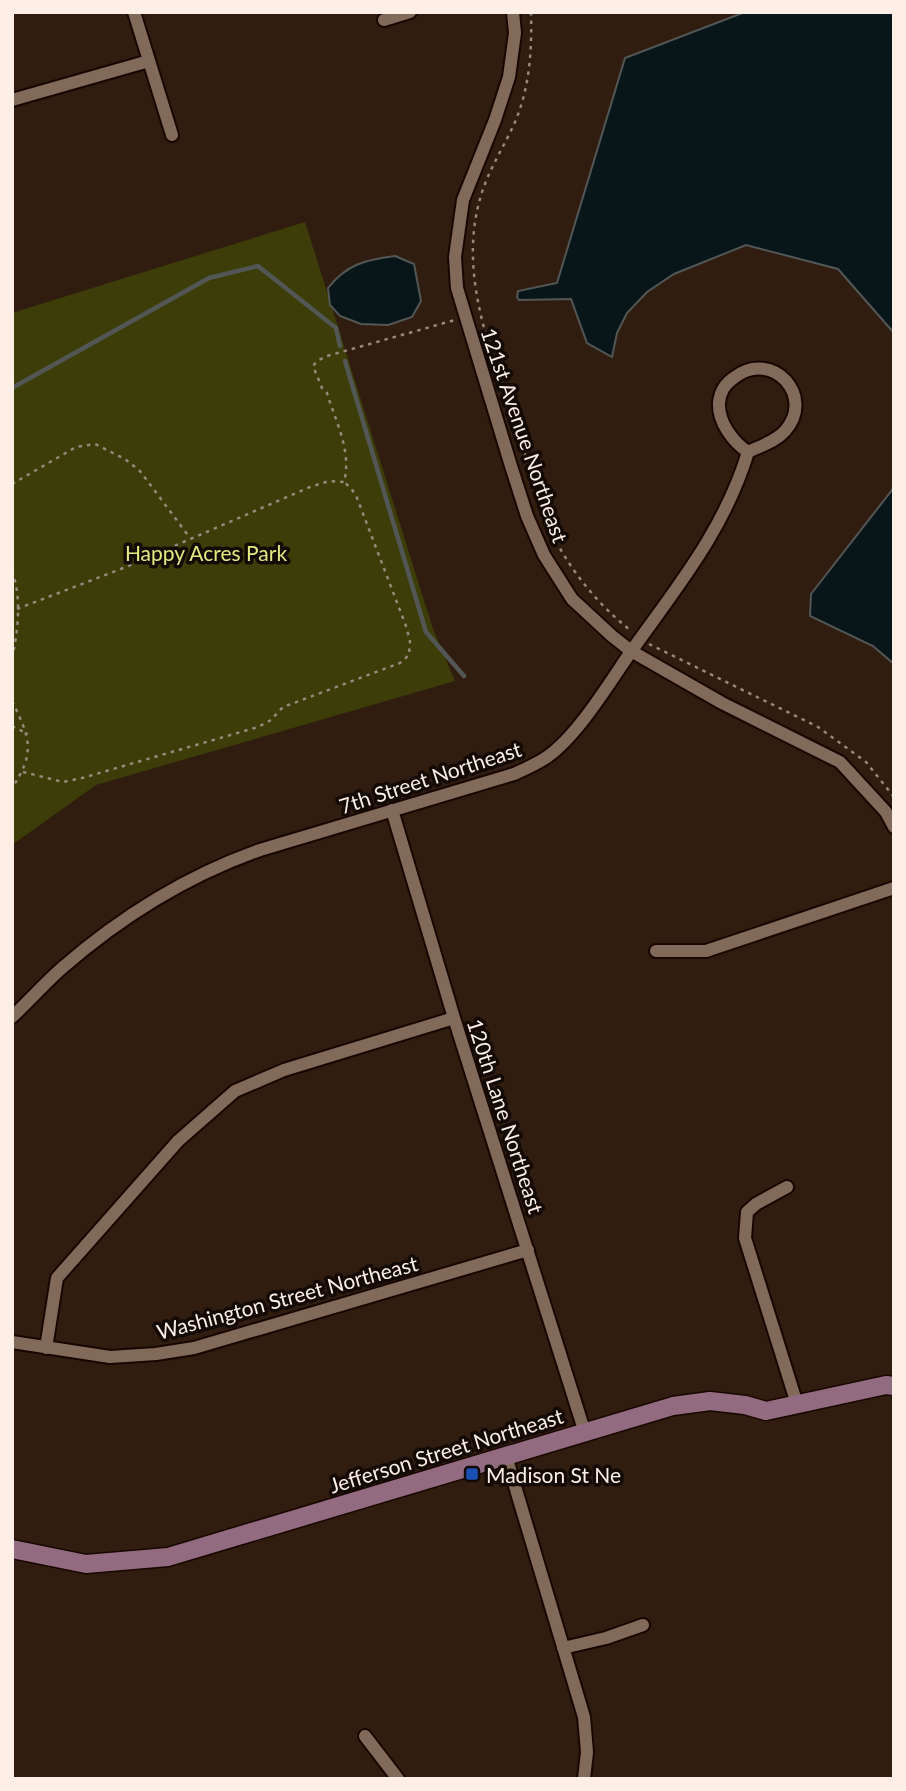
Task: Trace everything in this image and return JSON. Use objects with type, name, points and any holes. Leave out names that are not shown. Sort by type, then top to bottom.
[{"type":"street","points":[[134,12],[172,135]]},
{"type":"street","points":[[384,20],[410,12]]},
{"type":"street","name":"121st Avenue Northeast","points":[[513,12],[515,33],[509,76],[495,120],[463,200],[456,257],[457,288],[527,516],[544,555],[572,599],[631,651],[722,703],[840,762],[886,812],[894,827]]},
{"type":"street","points":[[12,100],[149,61]]},
{"type":"street","points":[[760,367],[777,372],[788,384],[797,405],[794,418],[785,432],[748,452],[739,446],[721,420],[720,392],[742,371],[760,367]]},
{"type":"street","name":"7th Street Northeast","points":[[12,1017],[61,969],[103,935],[151,901],[190,878],[219,864],[260,850],[514,774],[548,757],[566,740],[691,570],[721,520],[740,479],[748,452]]},
{"type":"street","name":"120th Lane Northeast","points":[[392,810],[454,1018],[585,1433]]},
{"type":"street","points":[[656,951],[706,951],[894,888]]},
{"type":"street","points":[[46,1348],[57,1278],[178,1141],[235,1091],[284,1070],[454,1018]]},
{"type":"street","points":[[787,1187],[747,1212],[745,1238],[797,1404]]},
{"type":"street","name":"Washington Street Northeast","points":[[12,1342],[110,1357],[194,1348],[528,1250]]},
{"type":"street","name":"Jefferson Street Northeast","points":[[12,1549],[86,1564],[168,1558],[673,1406],[710,1401],[745,1405],[766,1411],[894,1385]]},
{"type":"street","points":[[506,1456],[584,1717],[587,1752],[584,1779]]},
{"type":"street","points":[[563,1648],[606,1638],[643,1625]]},
{"type":"street","points":[[365,1736],[398,1779]]},
{"type":"path","points":[[531,12],[532,46],[529,70],[517,119],[480,199],[472,244],[478,302],[543,509],[556,541],[581,580],[614,617],[640,639],[818,727],[866,762],[894,797]]},
{"type":"path","points":[[344,482],[348,467],[346,450],[327,393],[313,366],[327,356],[465,317]]},
{"type":"path","points":[[12,484],[76,447],[95,444],[125,459],[140,471],[190,538]]},
{"type":"path","points":[[17,609],[127,567],[310,487],[329,481],[344,482],[357,498],[410,641],[409,655],[400,663],[284,707],[271,720],[258,727],[63,782],[23,772]]},
{"type":"path","points":[[12,571],[17,585],[16,641],[12,658]]},
{"type":"path","points":[[12,701],[28,734],[29,746],[23,772],[12,788]]},
{"type":"path","points":[[12,726],[28,734]]},
{"type":"green space","name":"Happy Acres Park","points":[[305,222],[433,629],[455,681],[96,785],[12,845],[12,313]]},
{"type":"shaded area","points":[[745,12],[894,12],[894,333],[838,269],[746,245],[674,274],[647,292],[627,313],[617,333],[612,357],[587,343],[571,299],[519,300],[518,291],[557,283],[625,58]]},
{"type":"shaded area","points":[[395,256],[414,264],[421,301],[412,317],[388,325],[361,324],[340,316],[330,305],[328,288],[342,273],[357,264]]},
{"type":"shaded area","points":[[894,484],[894,664],[873,646],[810,616],[811,594]]},
{"type":"waterway","points":[[12,388],[209,278],[258,266],[336,328],[340,346]]},
{"type":"waterway","points":[[345,361],[426,632],[464,676]]},
{"type":"place","name":"Madison St Ne","points":[[472,1474]]}]
